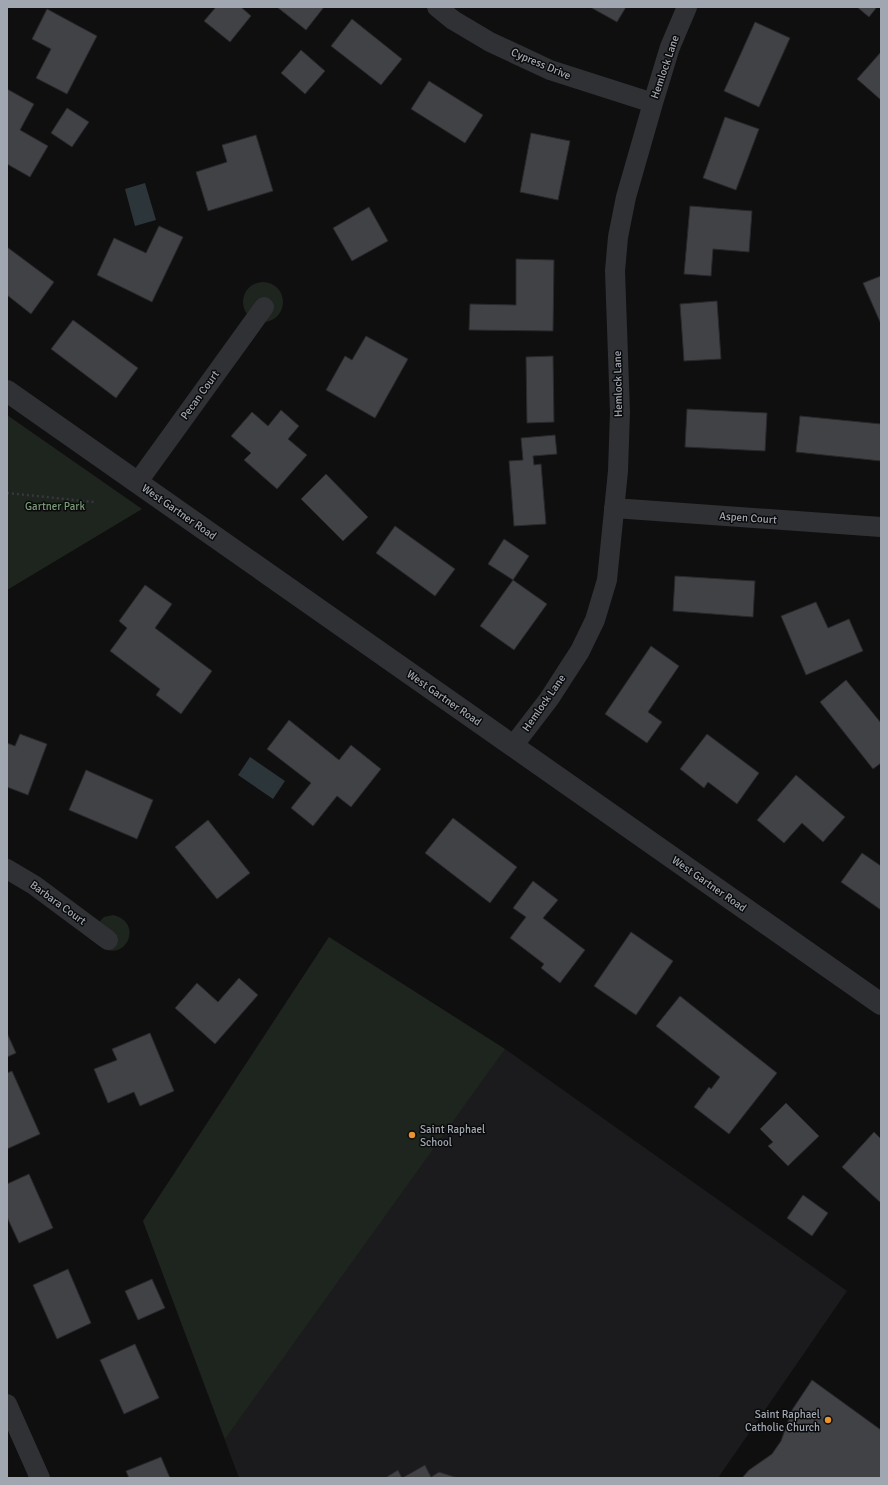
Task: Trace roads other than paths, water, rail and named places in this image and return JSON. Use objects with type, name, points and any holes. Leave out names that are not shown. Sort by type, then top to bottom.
[{"type":"street","name":"Cypress Drive","points":[[437,7],[454,20],[490,42],[550,70],[652,103]]},
{"type":"street","name":"Hemlock Lane","points":[[513,746],[549,699],[580,651],[595,620],[607,580],[618,471],[620,412],[615,271],[618,237],[626,197],[652,103],[670,47],[687,7]]},
{"type":"street","name":"Pecan Court","points":[[137,483],[264,307]]},
{"type":"street","name":"West Gartner Road","points":[[7,391],[881,1004]]},
{"type":"street","name":"Aspen Court","points":[[614,508],[881,527]]},
{"type":"street","name":"Barbara Court","points":[[7,869],[34,885],[108,940]]},
{"type":"street","points":[[7,1404],[40,1478]]},
{"type":"place","name":"Saint Raphael School","points":[[412,1135]]},
{"type":"place","name":"Saint Raphael Catholic Church","points":[[828,1420]]},
{"type":"park label","name":"Gartner Park","points":[[55,506]]}]
